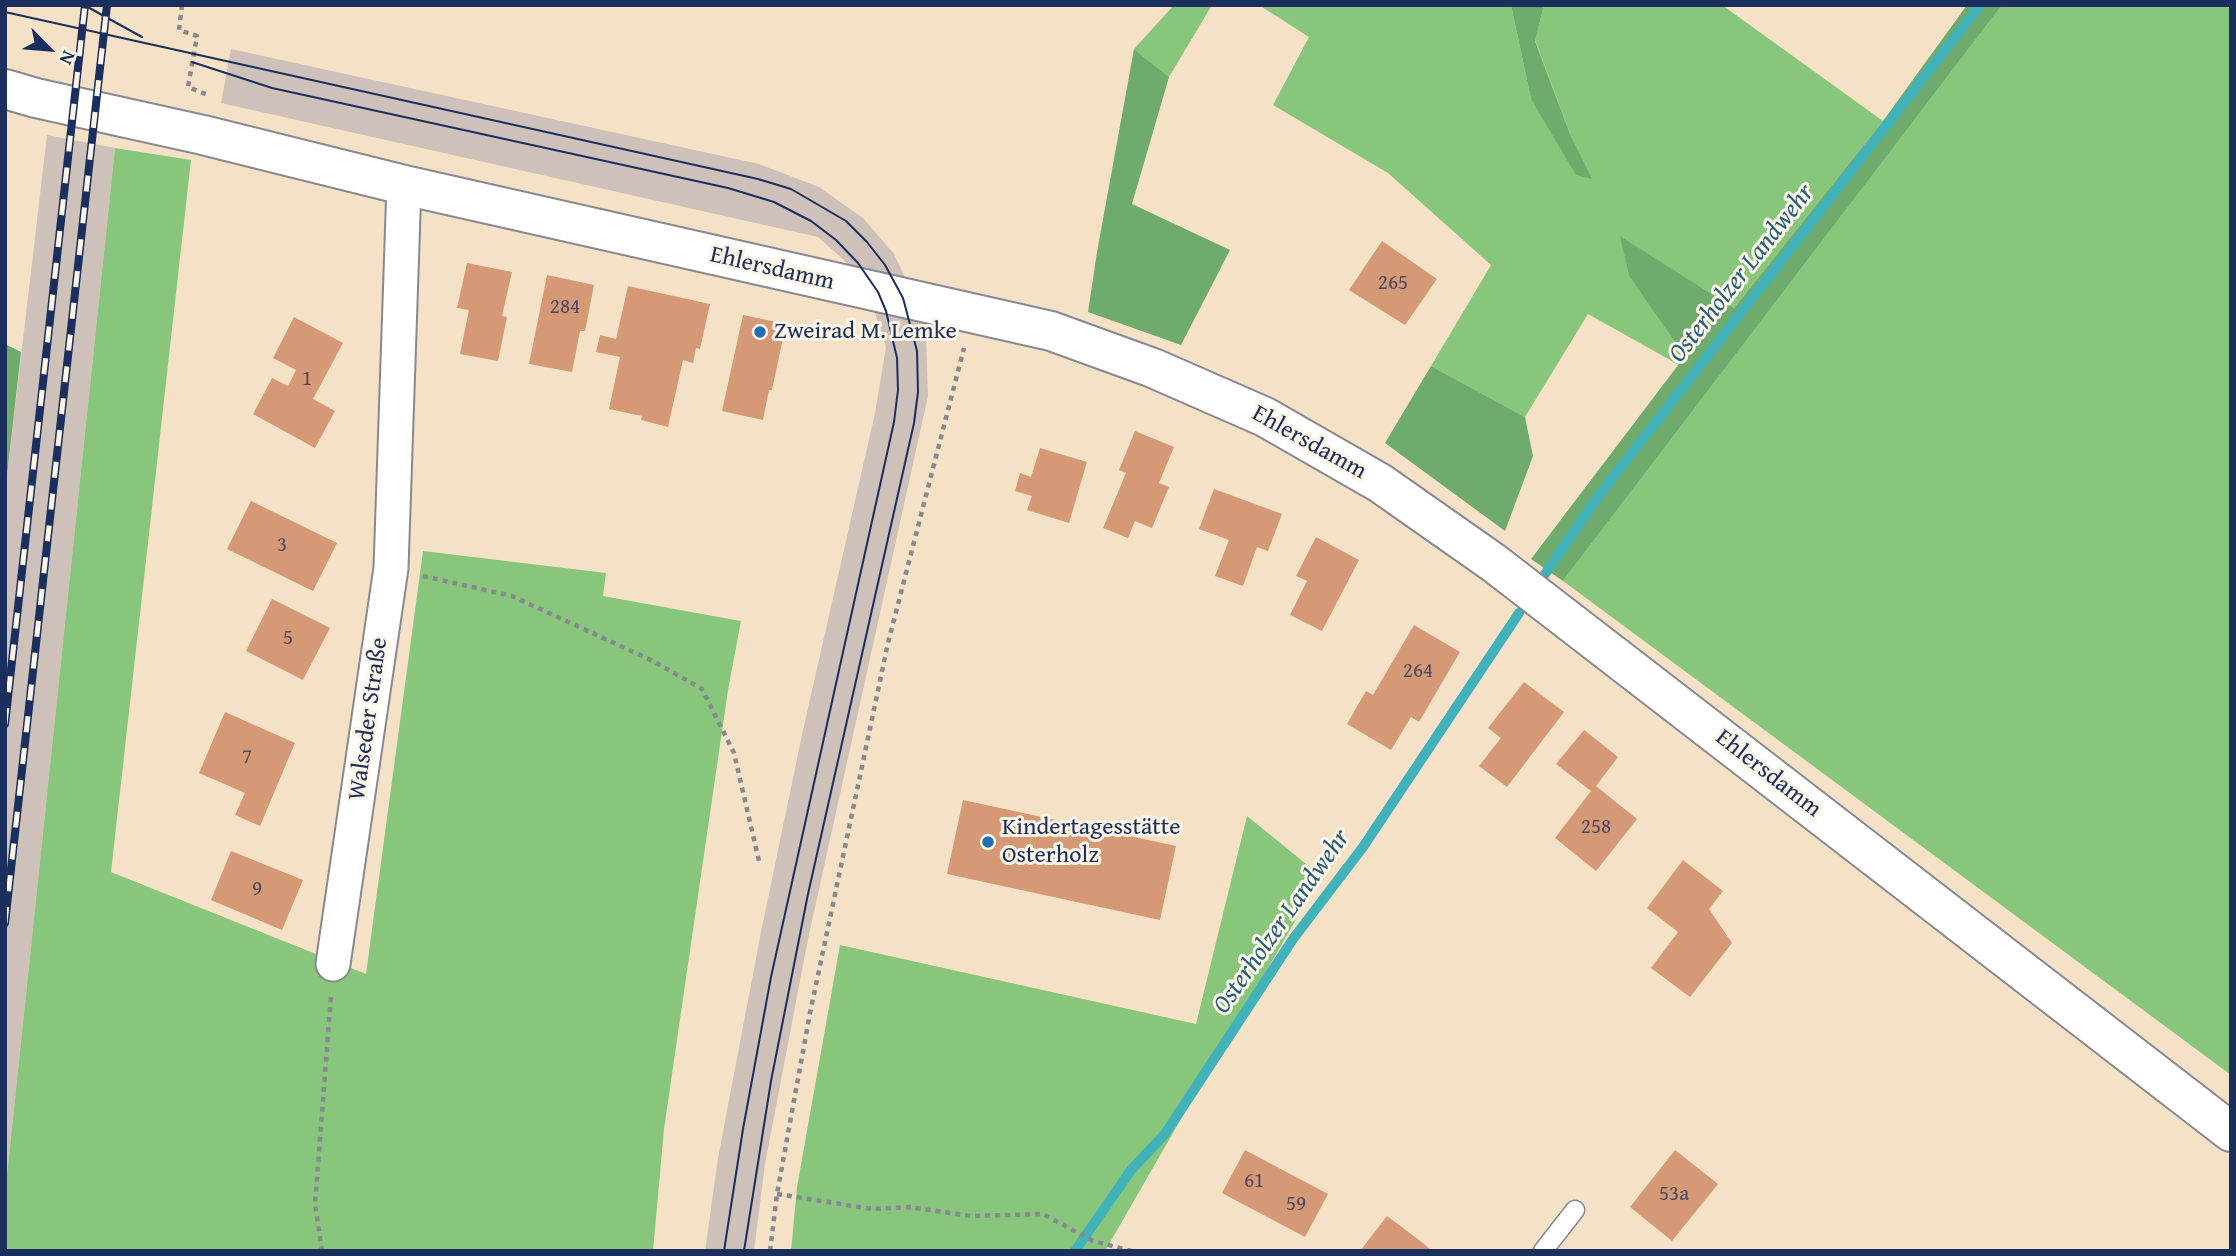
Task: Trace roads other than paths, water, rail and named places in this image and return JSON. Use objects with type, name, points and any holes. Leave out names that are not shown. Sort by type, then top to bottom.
[{"type":"street","name":"Ehlersdamm","points":[[5,89],[404,186],[1051,331],[1153,368],[1265,417],[1380,482],[1494,563],[2231,1132]]},
{"type":"street","name":"Walseder Straße","points":[[333,964],[391,568],[404,186]]},
{"type":"lane","points":[[1543,1251],[1575,1210]]},
{"type":"waterway","name":"Osterholzer Landwehr","points":[[1545,574],[1597,498],[1980,5]]},
{"type":"waterway","name":"Osterholzer Landwehr","points":[[1075,1251],[1131,1170],[1165,1134],[1293,939],[1363,847],[1519,613]]},
{"type":"tram line","points":[[84,5],[142,37]]},
{"type":"tram line","points":[[5,12],[758,179],[791,189],[846,221],[885,265],[903,298],[917,351],[918,392],[914,423],[808,894],[771,1081],[744,1251]]},
{"type":"tram line","points":[[192,62],[272,88],[728,188],[774,202],[811,221],[836,240],[858,263],[878,292],[886,311],[897,358],[898,390],[894,422],[771,977],[724,1251]]},
{"type":"railway","points":[[5,724],[85,5]]},
{"type":"railway","points":[[5,923],[107,5]]},
{"type":"place","name":"Zweirad M. Lemke","points":[[760,332]]},
{"type":"place","name":"Kindertagesstätte Osterholz","points":[[988,842]]}]
